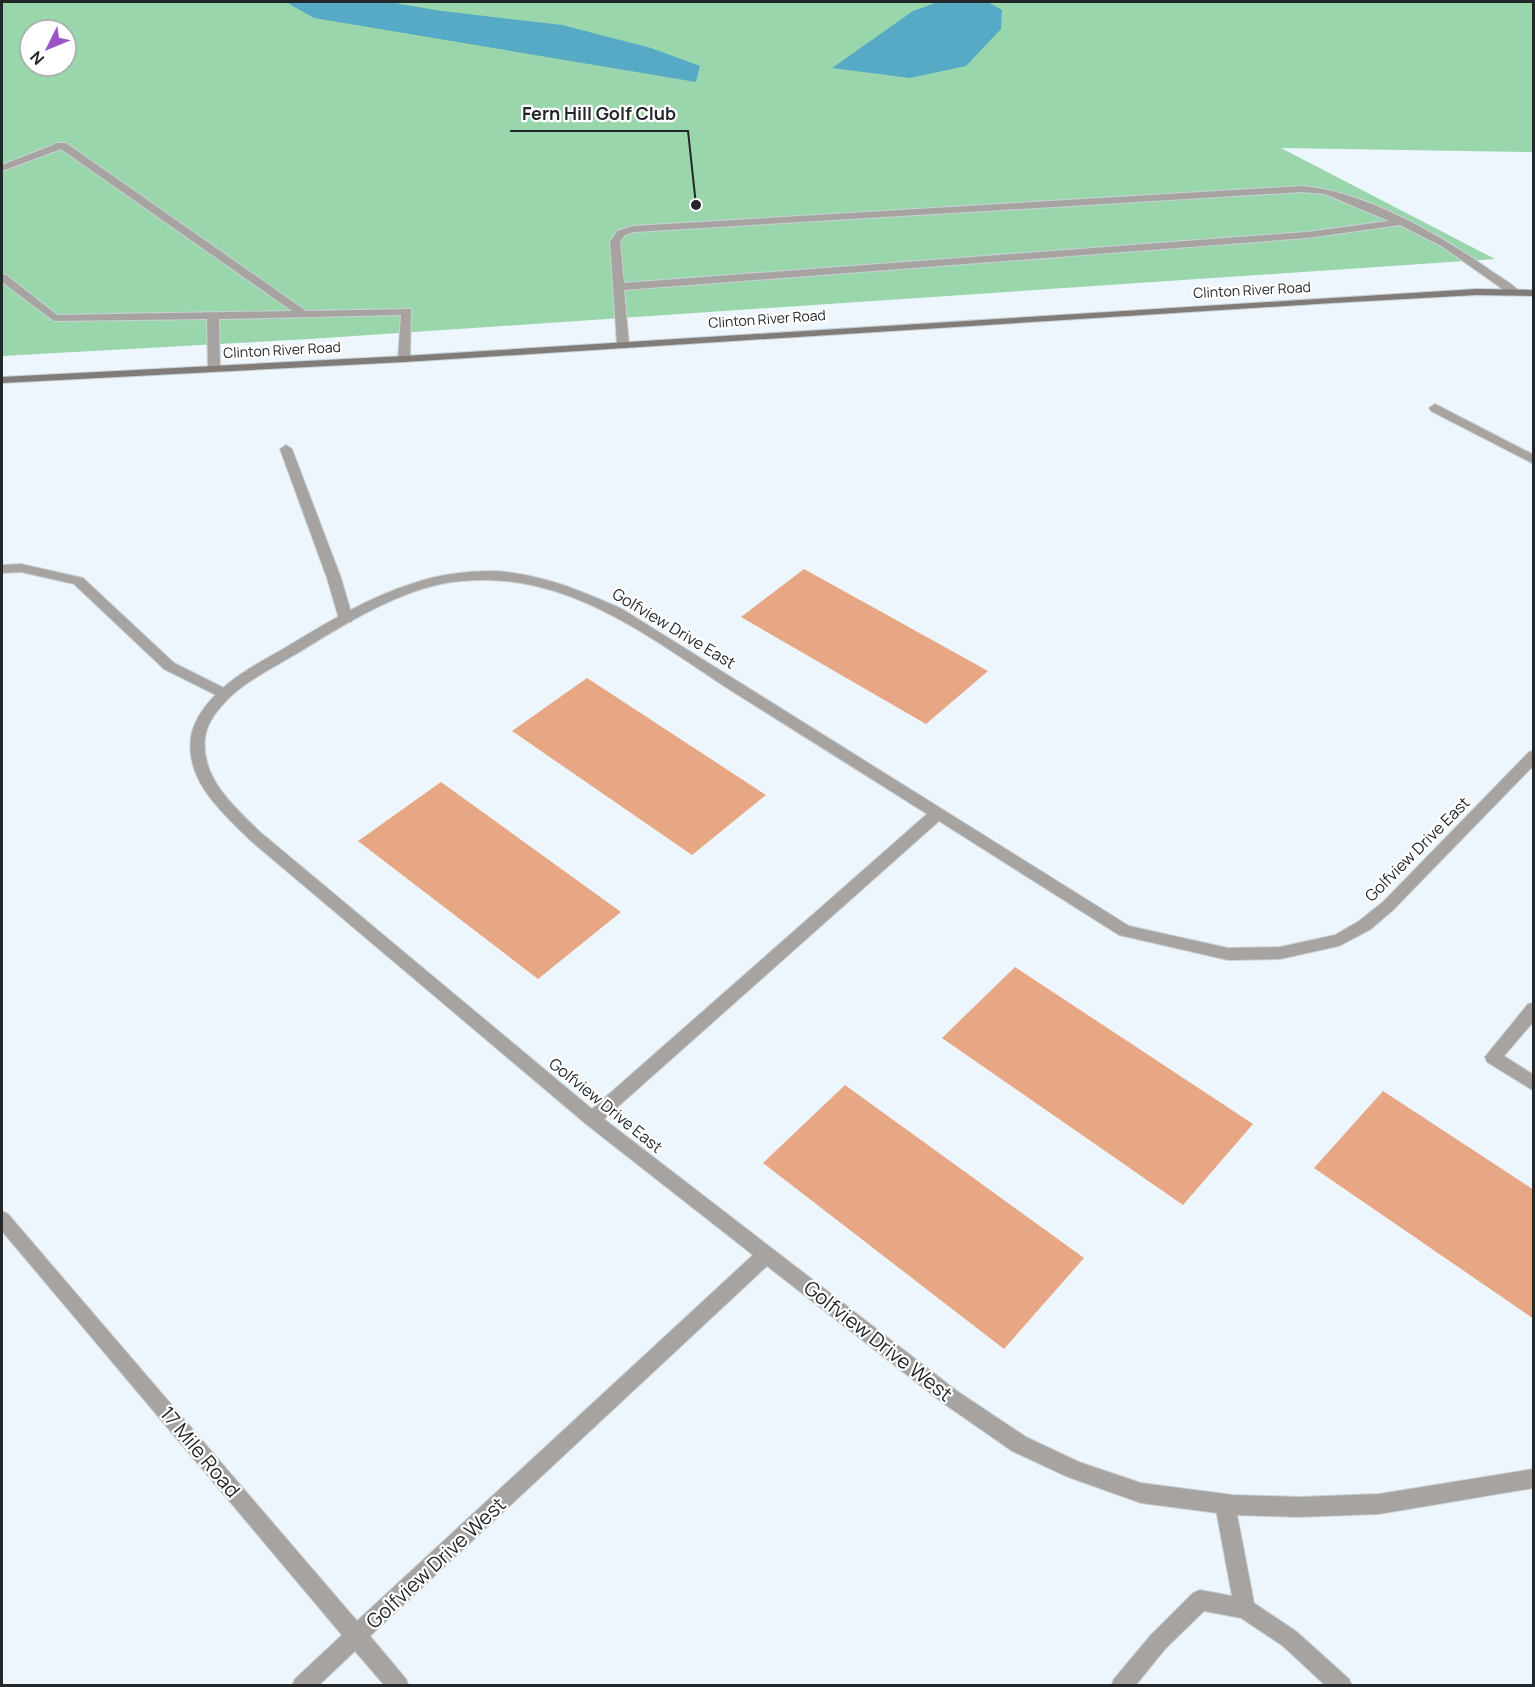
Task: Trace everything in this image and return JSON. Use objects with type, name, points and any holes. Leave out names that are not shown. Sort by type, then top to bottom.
[{"type":"street","points":[[2,168],[62,145],[304,314]]},
{"type":"street","points":[[623,344],[615,242],[621,233],[633,229],[1302,189],[1328,191],[1402,222],[1447,245],[1515,293]]},
{"type":"street","points":[[619,287],[1306,235],[1402,222]]},
{"type":"street","points":[[2,277],[54,318],[213,317],[407,311],[404,359]]},
{"type":"street","name":"Clinton River Road","points":[[2,380],[404,359],[1332,300],[1533,293]]},
{"type":"street","points":[[213,317],[214,368]]},
{"type":"street","points":[[1435,408],[1533,459]]},
{"type":"street","points":[[286,449],[334,578],[346,619]]},
{"type":"street","points":[[2,569],[21,568],[78,581],[170,666],[225,694]]},
{"type":"street","name":"Golfview Drive East","points":[[767,1254],[591,1119],[255,836],[213,792],[199,762],[198,740],[207,717],[225,694],[253,674],[346,619],[394,594],[422,584],[449,579],[506,576],[560,586],[616,612],[936,815],[1125,931],[1228,954],[1280,954],[1339,940],[1365,925],[1388,906],[1533,756]]},
{"type":"street","points":[[591,1119],[936,815]]},
{"type":"street","points":[[1533,1009],[1493,1057],[1533,1084]]},
{"type":"street","name":"17 Mile Road","points":[[2,1219],[399,1686]]},
{"type":"street","name":"Golfview Drive West","points":[[302,1686],[767,1254],[950,1397],[1019,1444],[1075,1470],[1141,1493],[1225,1504],[1299,1507],[1379,1504],[1533,1478]]},
{"type":"street","points":[[1225,1504],[1245,1609]]},
{"type":"street","points":[[1120,1686],[1158,1642],[1200,1600],[1245,1609],[1290,1639],[1342,1686]]},
{"type":"green space","points":[[2,2],[1533,2],[1533,152],[1281,148],[1495,259],[310,339],[2,356]]},
{"type":"water","points":[[286,2],[388,2],[442,11],[562,25],[651,48],[700,66],[696,82],[314,18]]},
{"type":"water","points":[[938,2],[988,2],[1002,10],[1001,29],[966,66],[910,78],[832,68],[913,11]]},
{"type":"building","points":[[804,569],[988,671],[926,724],[741,617]]},
{"type":"building","points":[[587,678],[766,795],[692,855],[512,731]]},
{"type":"building","points":[[441,782],[621,912],[538,979],[358,841]]},
{"type":"building","points":[[1015,967],[1253,1124],[1183,1205],[942,1038]]},
{"type":"building","points":[[845,1085],[1084,1258],[1004,1349],[763,1163]]},
{"type":"building","points":[[1383,1091],[1534,1190],[1534,1319],[1314,1168]]},
{"type":"place","name":"Fern Hill Golf Club","points":[[696,205]]}]
